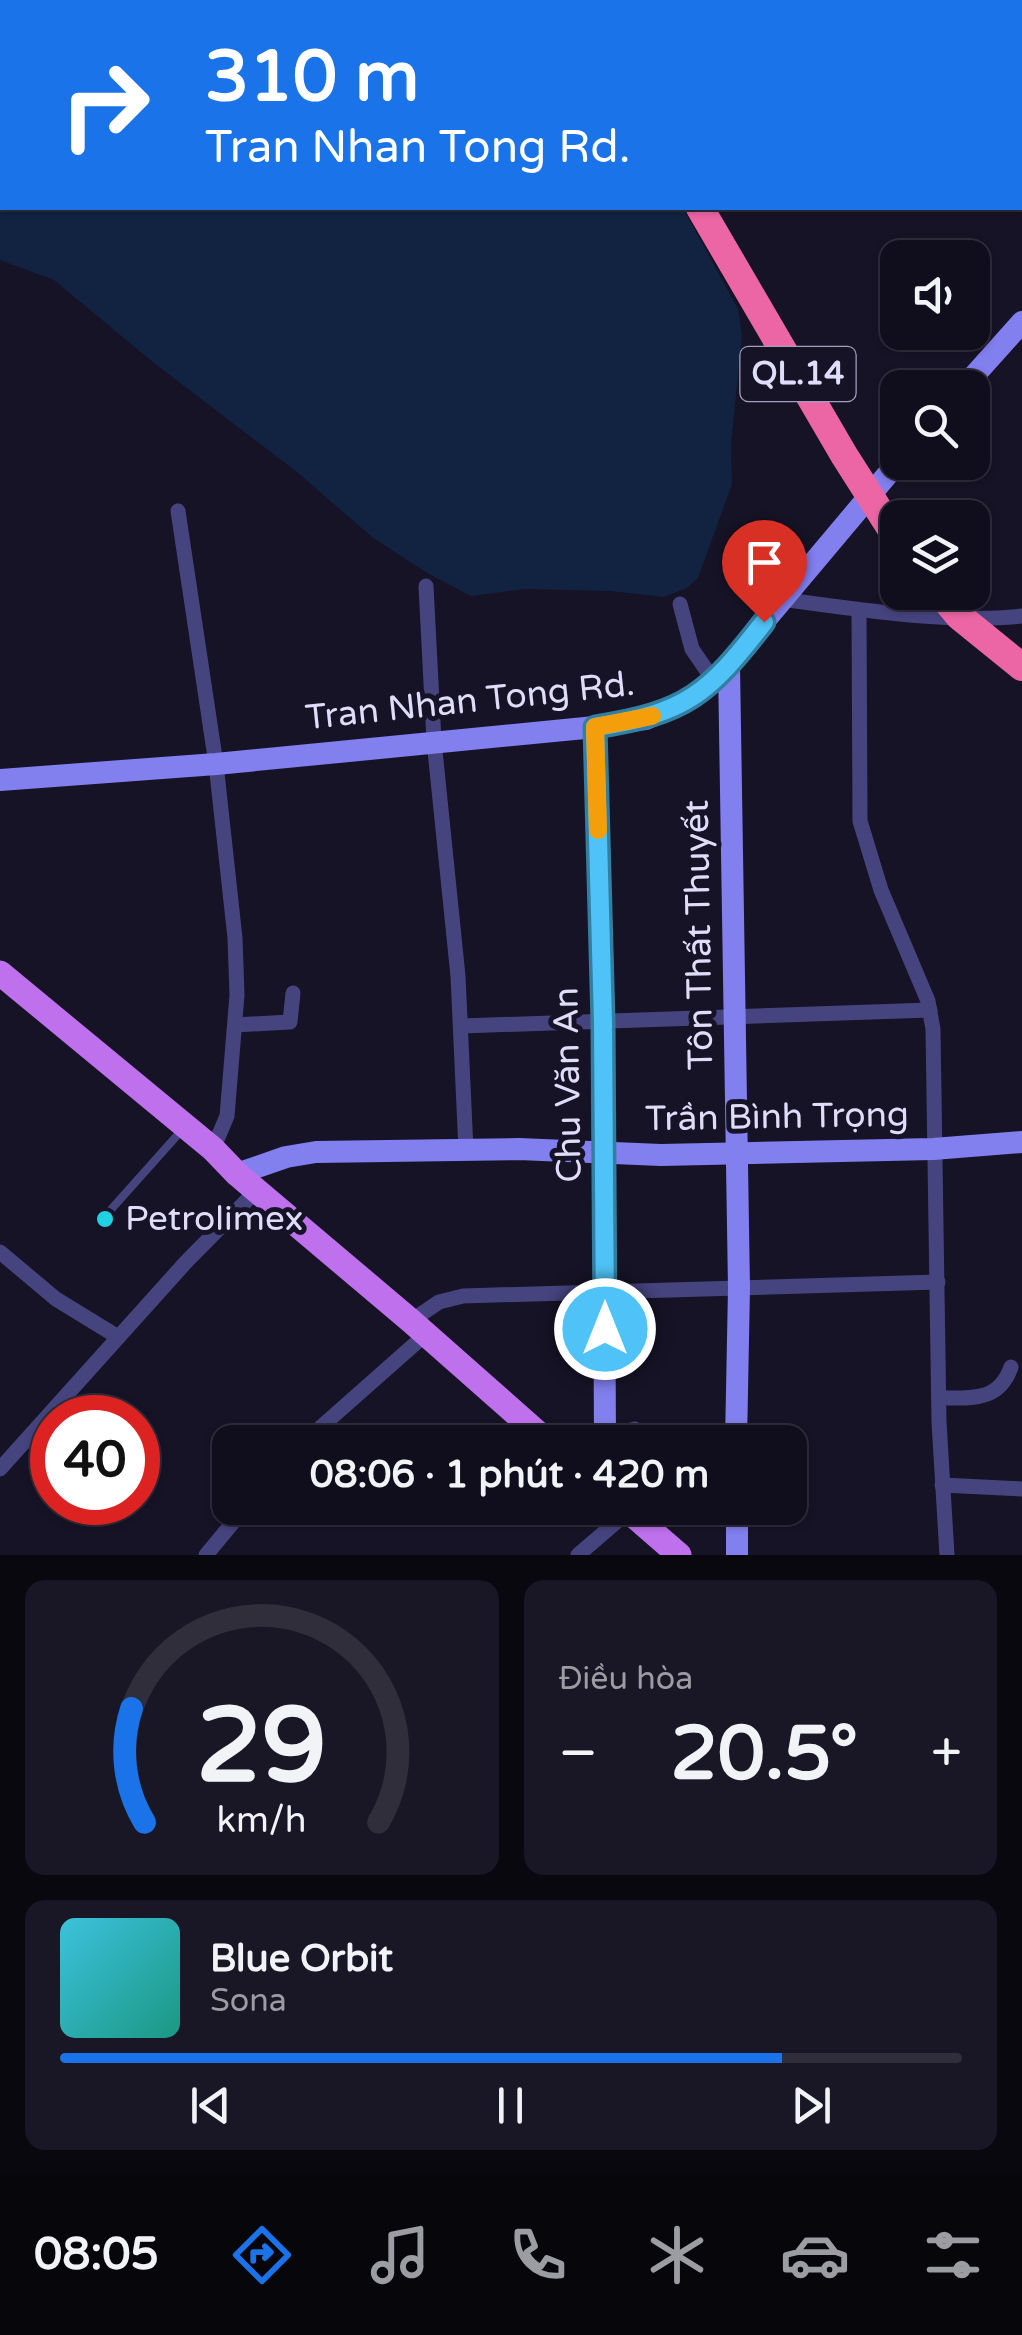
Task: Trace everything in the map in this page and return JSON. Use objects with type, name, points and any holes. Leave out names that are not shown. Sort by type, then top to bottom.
[{"type":"highway","name":"QL.14","points":[[701,210],[880,513]]},
{"type":"highway","points":[[954,610],[1022,668]]},
{"type":"main road","points":[[0,973],[213,1149],[529,1425]]},
{"type":"main road","points":[[645,1525],[679,1555]]},
{"type":"street","points":[[979,370],[1022,322]]},
{"type":"street","name":"Tran Nhan Tong Rd.","points":[[0,780],[216,764],[646,719],[684,703],[722,674],[883,480]]},
{"type":"street","points":[[178,510],[216,764],[234,923],[235,1025],[227,1116],[213,1149]]},
{"type":"street","points":[[426,586],[434,740],[456,941],[466,1150]]},
{"type":"street","points":[[782,599],[859,610],[1022,616]]},
{"type":"street","points":[[680,604],[692,649],[722,674]]},
{"type":"street","points":[[859,610],[860,821],[881,890],[930,1010],[946,1555]]},
{"type":"street","name":"Tôn Thất Thuyết","points":[[722,674],[736,1016],[736,1425]]},
{"type":"street","name":"Chu Văn An","points":[[595,727],[603,1022],[605,1425]]},
{"type":"street","points":[[235,1025],[290,1022],[294,994]]},
{"type":"street","points":[[461,1026],[930,1010]]},
{"type":"street","name":"Trần Bình Trọng","points":[[247,1182],[286,1157],[316,1152],[518,1149],[604,1154],[736,1154],[934,1149],[1022,1142]]},
{"type":"street","points":[[0,1469],[247,1182]]},
{"type":"street","points":[[0,1252],[56,1299],[118,1336]]},
{"type":"street","points":[[321,1425],[439,1302],[463,1296],[938,1282]]},
{"type":"street","points":[[940,1398],[990,1395],[1000,1389],[1011,1367]]},
{"type":"street","points":[[942,1485],[1022,1490]]},
{"type":"street","points":[[206,1555],[231,1525]]},
{"type":"street","points":[[578,1555],[610,1525]]},
{"type":"street","points":[[737,1525],[737,1555]]},
{"type":"lane","points":[[106,1214],[185,1126]]},
{"type":"water","points":[[0,210],[684,210],[738,309],[742,336],[731,444],[732,484],[698,578],[687,588],[664,597],[525,589],[471,596],[372,537],[297,472],[154,363],[54,280],[0,260]]},
{"type":"slow traffic","points":[[598,830],[595,727],[652,716]]},
{"type":"place","name":"Petrolimex","points":[[105,1219]]},
{"type":"route","points":[[605,1329],[603,1022],[595,727],[646,719],[684,703],[726,670],[764,622]]}]
